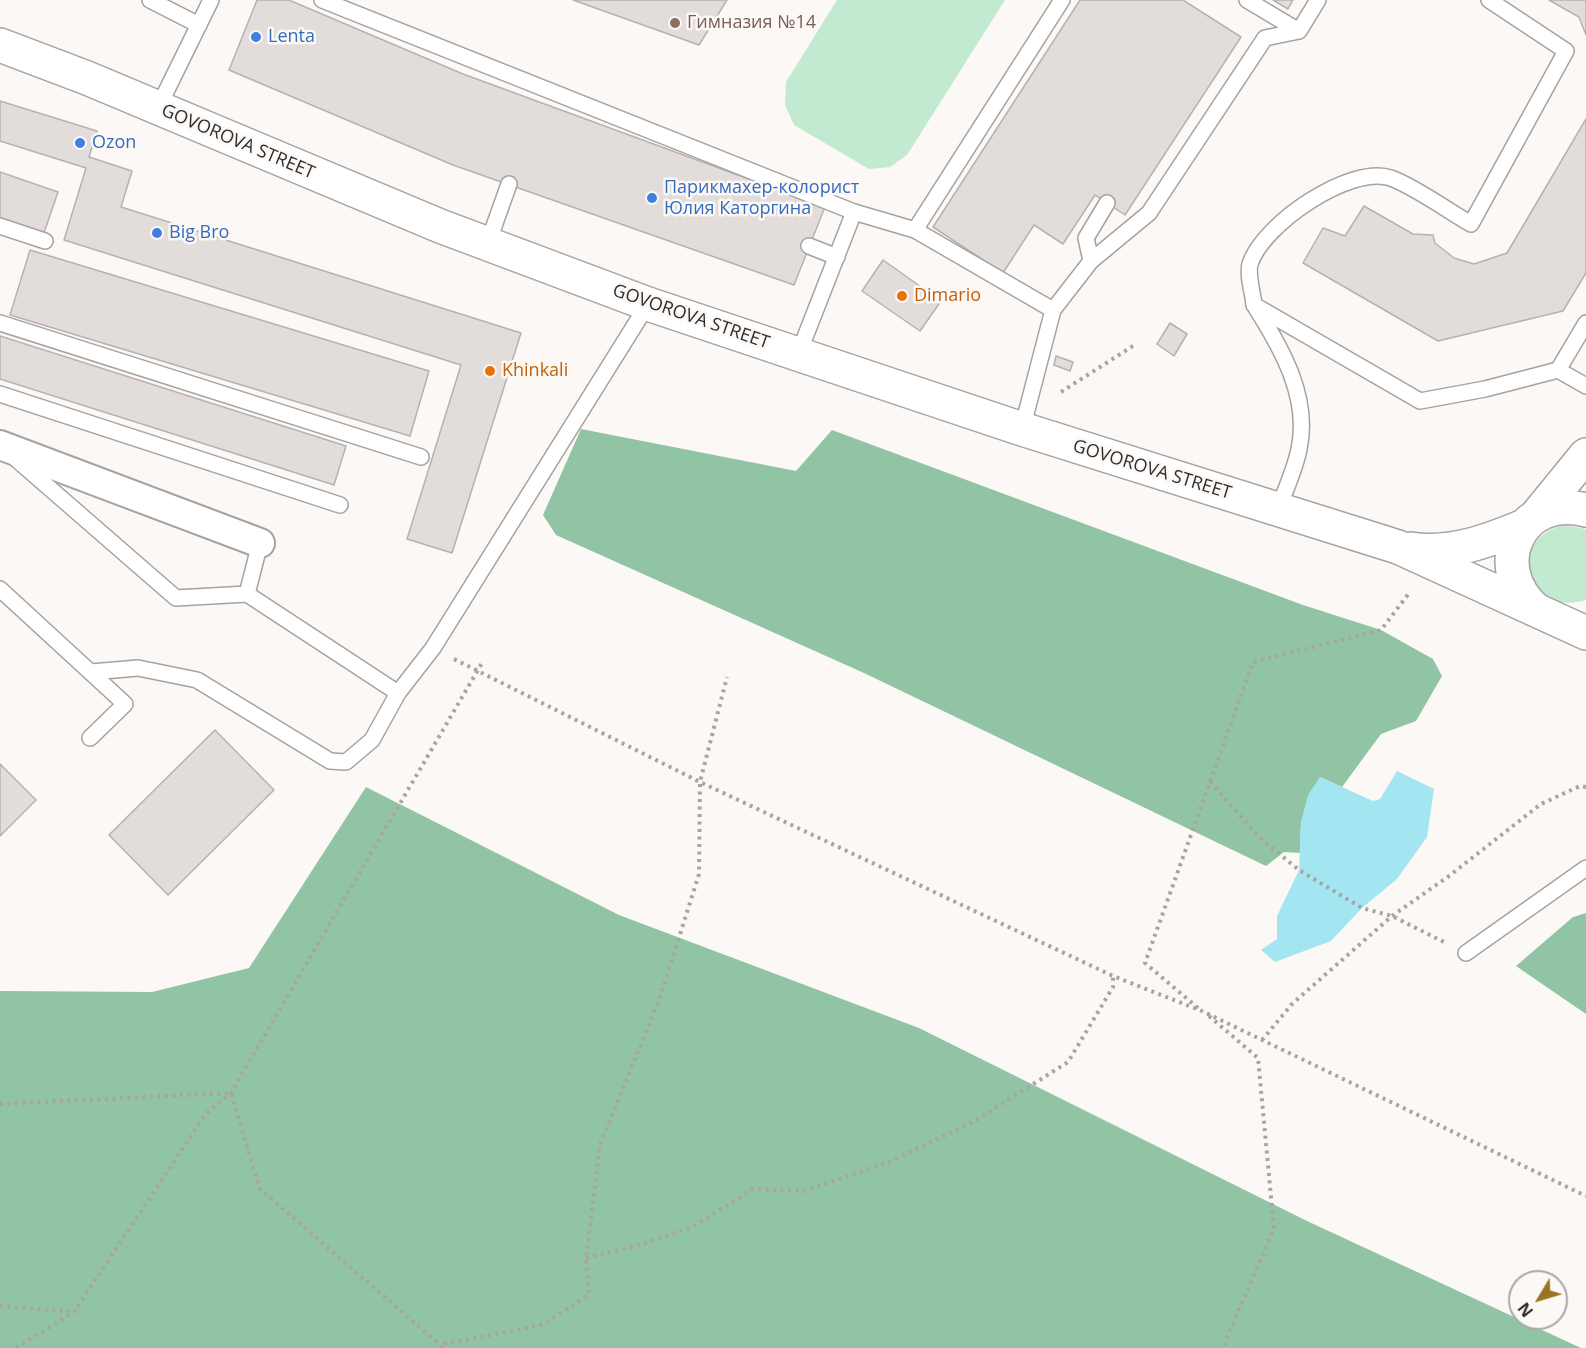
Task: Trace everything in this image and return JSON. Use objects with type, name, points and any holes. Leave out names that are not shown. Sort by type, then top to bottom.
[{"type":"main road","name":"GOVOROVA STREET","points":[[0,45],[488,243],[648,303],[1022,429],[1398,547],[1560,615]]},
{"type":"main road","points":[[1531,520],[1586,455]]},
{"type":"main road","name":"GOVOROVA STREET","points":[[1398,547],[1441,550],[1465,548],[1554,508],[1571,506],[1586,510]]},
{"type":"main road","name":"GOVOROVA STREET","points":[[1531,520],[1515,542],[1511,564],[1515,583],[1525,600],[1560,615],[1586,633]]},
{"type":"street","points":[[0,445],[260,543]]},
{"type":"lane","points":[[150,0],[199,25]]},
{"type":"lane","points":[[158,108],[212,0]]},
{"type":"lane","points":[[322,0],[541,95],[854,212],[915,230],[1053,310]]},
{"type":"lane","points":[[915,230],[1062,0]]},
{"type":"lane","points":[[1247,0],[1267,5],[1299,31]]},
{"type":"lane","points":[[1022,429],[1053,310],[1091,261],[1149,213],[1265,38],[1299,31],[1318,0]]},
{"type":"lane","points":[[1278,510],[1300,448],[1300,399],[1279,344],[1254,305],[1250,266],[1262,241],[1287,217],[1318,196],[1351,180],[1389,178],[1470,224],[1566,51],[1488,0]]},
{"type":"lane","points":[[488,243],[509,184]]},
{"type":"lane","points":[[1091,261],[1086,238],[1107,203]]},
{"type":"lane","points":[[798,355],[854,212]]},
{"type":"lane","points":[[0,226],[45,241]]},
{"type":"lane","points":[[809,246],[837,257]]},
{"type":"lane","points":[[91,672],[138,668],[196,680],[330,761],[346,762],[372,740],[398,693],[433,648],[648,303]]},
{"type":"lane","points":[[1254,305],[1420,401],[1485,389],[1558,370],[1586,386]]},
{"type":"lane","points":[[0,323],[421,457]]},
{"type":"lane","points":[[1558,370],[1586,323]]},
{"type":"lane","points":[[0,394],[340,505]]},
{"type":"lane","points":[[0,445],[176,598],[247,594],[398,693]]},
{"type":"lane","points":[[247,594],[260,543]]},
{"type":"lane","points":[[0,589],[125,704],[90,738]]},
{"type":"lane","points":[[1466,953],[1586,868]]},
{"type":"path","points":[[1061,392],[1136,344]]},
{"type":"path","points":[[1226,1348],[1226,1342],[1274,1229],[1258,1058],[1145,963],[1253,662],[1381,630],[1410,592]]},
{"type":"path","points":[[433,648],[700,782],[1113,976],[1202,1011],[1586,1196]]},
{"type":"path","points":[[16,1348],[74,1312],[205,1115],[231,1094],[482,663]]},
{"type":"path","points":[[231,1094],[260,1189],[441,1346],[541,1325],[588,1295],[586,1258],[600,1144],[661,995],[699,874],[700,782],[727,677]]},
{"type":"path","points":[[1210,782],[1261,839],[1299,870],[1362,908],[1392,916],[1466,953]]},
{"type":"path","points":[[1262,1040],[1292,1004],[1392,916],[1449,876],[1541,804],[1580,786],[1586,787]]},
{"type":"path","points":[[586,1258],[636,1246],[692,1227],[753,1189],[804,1191],[889,1162],[975,1121],[1068,1062],[1113,987],[1113,976]]},
{"type":"path","points":[[0,1104],[231,1094]]},
{"type":"path","points":[[0,1306],[74,1312]]},
{"type":"green space","points":[[837,0],[1005,0],[907,155],[890,167],[869,169],[794,125],[785,105],[786,82]]},
{"type":"green space","points":[[581,429],[796,471],[832,430],[1303,605],[1381,630],[1433,659],[1442,676],[1416,721],[1381,734],[1342,787],[1320,777],[1301,822],[1300,853],[1284,852],[1266,866],[864,673],[556,535],[543,515]]},
{"type":"green space","points":[[1563,525],[1586,529],[1586,600],[1566,603],[1549,598],[1537,589],[1530,576],[1528,561],[1533,546],[1544,534]]},
{"type":"green space","points":[[366,787],[619,915],[919,1028],[1307,1221],[1508,1314],[1508,1330],[1542,1330],[1581,1348],[0,1348],[0,991],[152,992],[249,968]]},
{"type":"green space","points":[[1586,913],[1586,1014],[1516,966],[1573,917]]},
{"type":"water","points":[[1397,771],[1434,789],[1427,837],[1397,879],[1362,908],[1331,941],[1275,962],[1261,950],[1277,939],[1277,916],[1299,870],[1301,822],[1308,795],[1320,777],[1373,801],[1380,799]]},
{"type":"building","points":[[257,0],[289,0],[463,74],[825,207],[794,285],[453,165],[229,70]]},
{"type":"building","name":"Гимназия №14","points":[[573,0],[727,0],[699,45]]},
{"type":"building","points":[[1080,0],[1183,0],[1241,37],[1125,215],[1095,195],[1063,244],[1034,225],[1003,273],[933,227]]},
{"type":"building","points":[[1273,0],[1293,0],[1288,9]]},
{"type":"building","points":[[1549,0],[1586,0],[1586,35],[1579,17]]},
{"type":"building","points":[[0,101],[97,131],[89,157],[132,171],[121,207],[521,333],[452,553],[407,539],[461,365],[64,240],[86,168],[0,141]]},
{"type":"building","points":[[1586,119],[1586,273],[1563,311],[1438,341],[1303,263],[1323,228],[1345,236],[1364,206],[1413,234],[1433,235],[1435,243],[1454,258],[1474,264],[1507,253]]},
{"type":"building","points":[[0,172],[58,192],[44,233],[0,218]]},
{"type":"building","points":[[30,250],[429,371],[410,436],[10,315]]},
{"type":"building","name":"Dimario","points":[[883,260],[941,301],[920,331],[862,291]]},
{"type":"building","points":[[1170,323],[1187,334],[1174,356],[1157,344]]},
{"type":"building","points":[[0,336],[346,446],[334,485],[0,379]]},
{"type":"building","points":[[1056,356],[1073,362],[1070,371],[1054,365]]},
{"type":"building","points":[[215,730],[274,790],[168,895],[109,835]]},
{"type":"building","points":[[0,764],[36,800],[0,836]]},
{"type":"place","name":"Гимназия №14","points":[[675,23]]},
{"type":"place","name":"Lenta","points":[[256,37]]},
{"type":"place","name":"Ozon","points":[[80,143]]},
{"type":"place","name":"Парикмахер-колорист Юлия Каторгина","points":[[652,198]]},
{"type":"place","name":"Big Bro","points":[[157,233]]},
{"type":"place","name":"Dimario","points":[[902,296]]},
{"type":"place","name":"Khinkali","points":[[490,371]]}]
